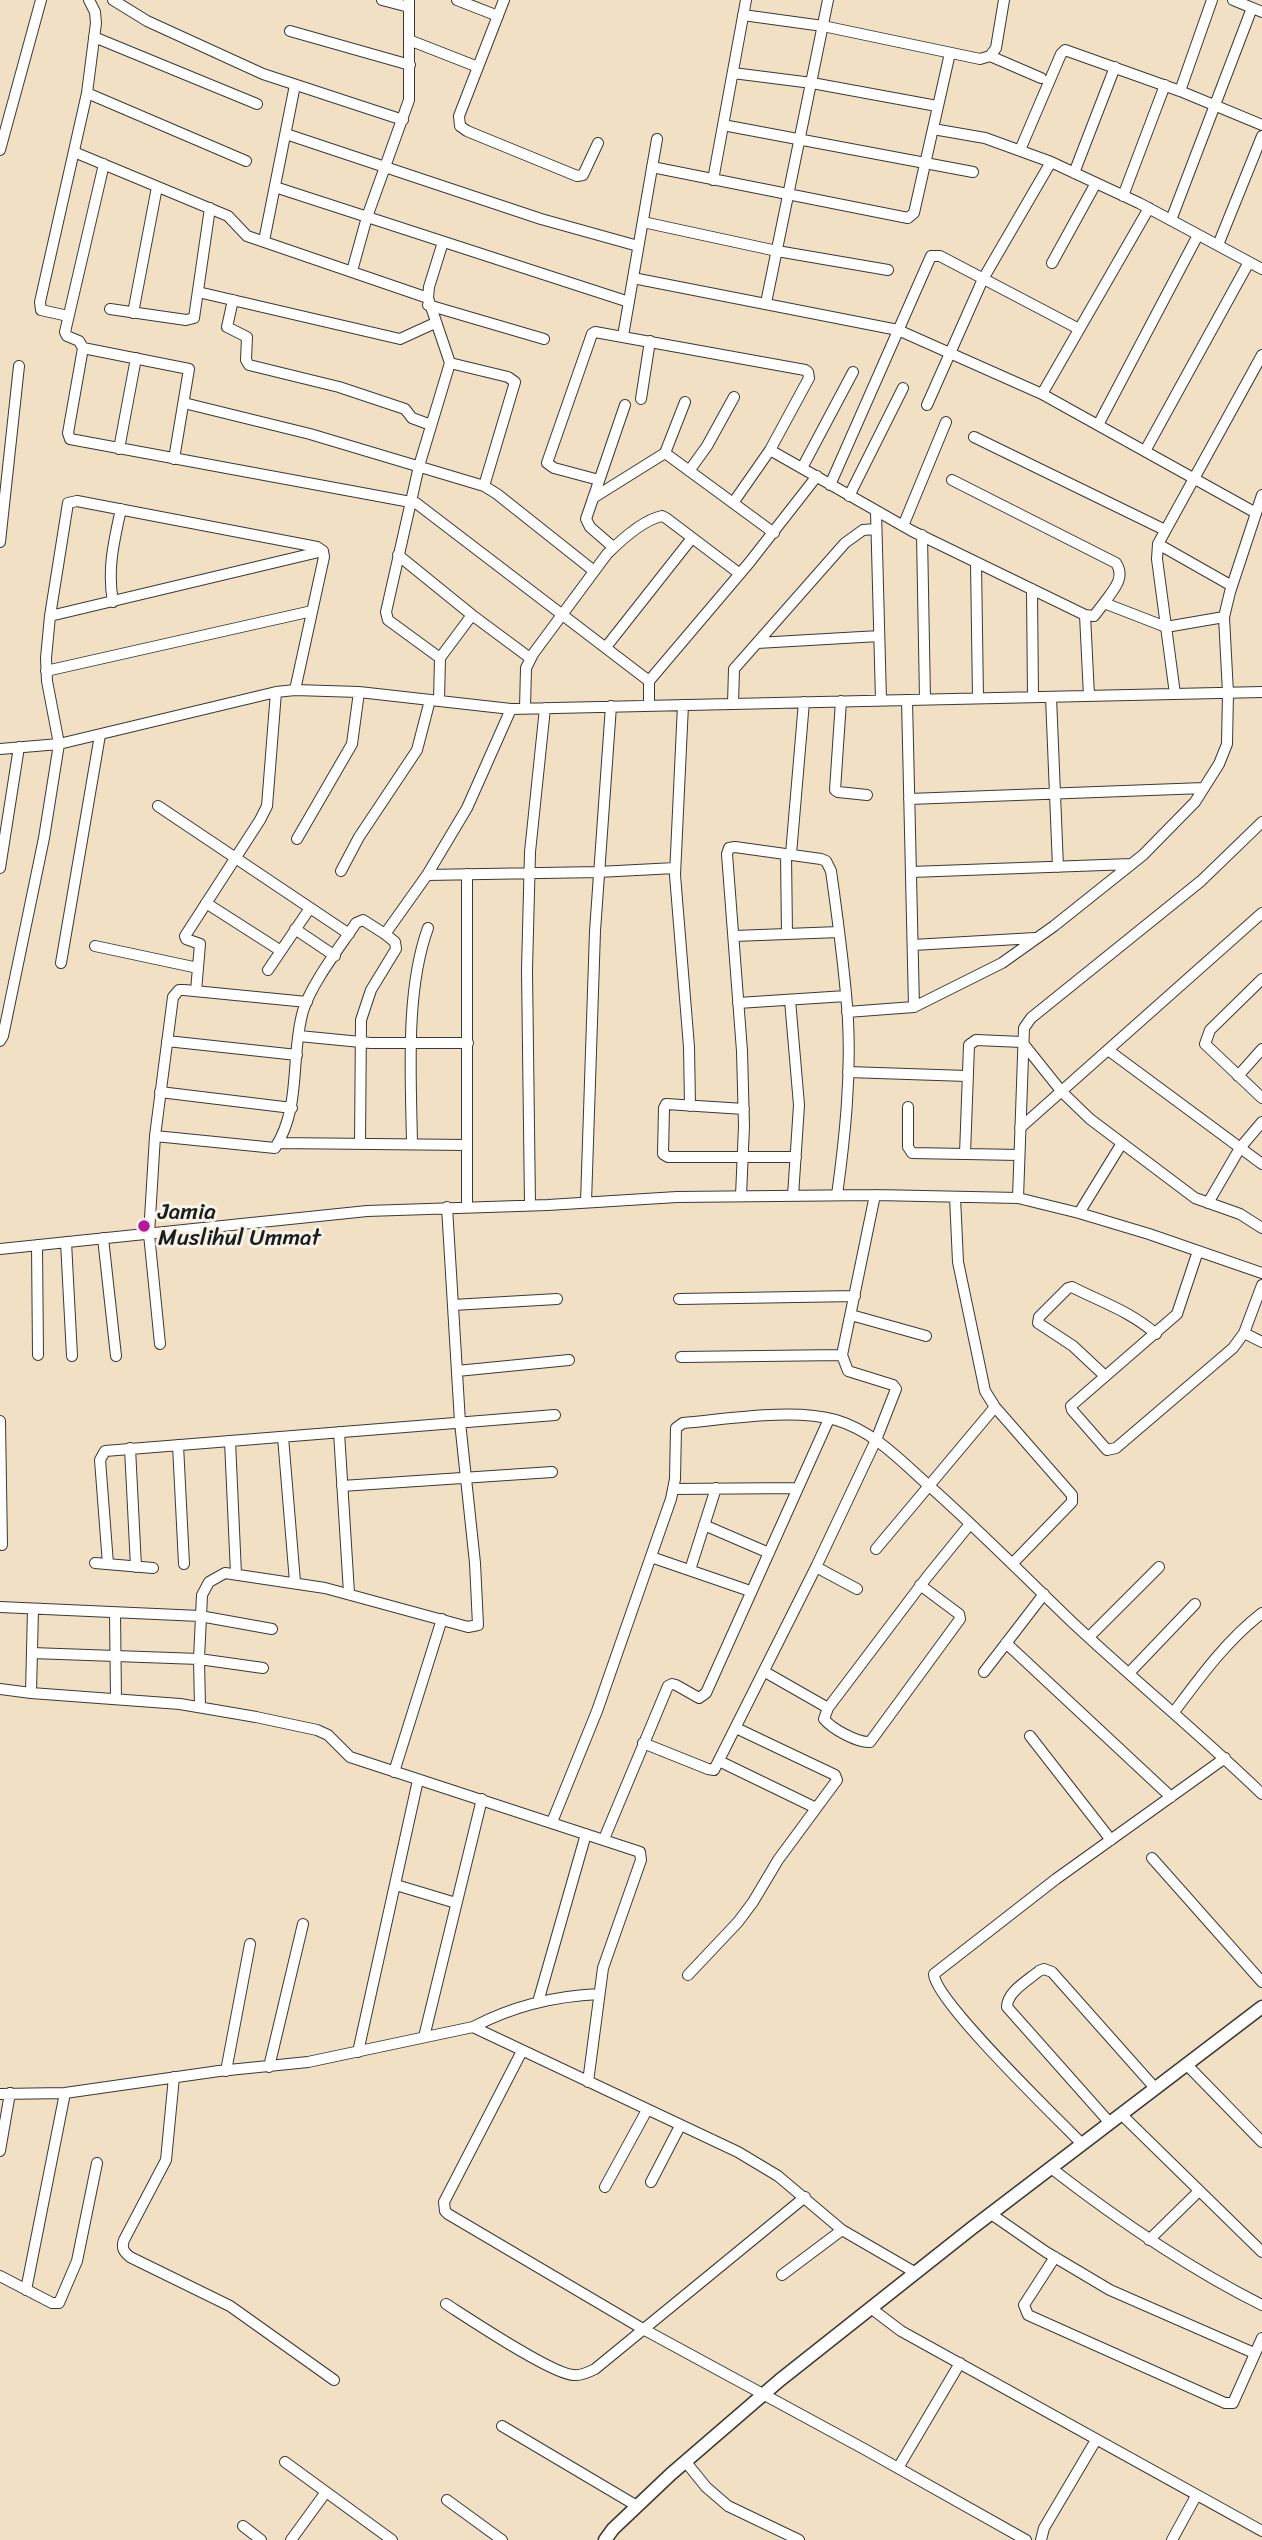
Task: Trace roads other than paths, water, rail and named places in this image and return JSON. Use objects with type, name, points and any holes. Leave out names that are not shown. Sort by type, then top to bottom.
[{"type":"street","points":[[0,150],[41,0]]},
{"type":"street","points":[[68,316],[41,310],[40,302],[87,93],[95,12],[89,0]]},
{"type":"street","points":[[113,0],[147,21],[262,74],[403,120]]},
{"type":"street","points":[[352,271],[367,217],[409,100],[409,3],[382,0]]},
{"type":"street","points":[[457,0],[498,16]]},
{"type":"street","points":[[504,0],[459,116],[460,126],[580,176],[583,175],[598,143]]},
{"type":"street","points":[[713,180],[746,0]]},
{"type":"street","points":[[766,303],[828,0]]},
{"type":"street","points":[[743,15],[823,26],[980,59],[990,56],[996,48],[1004,0]]},
{"type":"street","points":[[1180,91],[1212,0]]},
{"type":"street","points":[[1171,220],[1257,10],[1233,0]]},
{"type":"street","points":[[290,31],[410,65]]},
{"type":"street","points":[[94,37],[257,104]]},
{"type":"street","points":[[409,40],[478,67]]},
{"type":"street","points":[[1020,150],[1063,51],[1069,50],[1165,85],[1262,125]]},
{"type":"street","points":[[652,167],[908,218],[914,213],[950,52]]},
{"type":"street","points":[[990,56],[1041,78]]},
{"type":"street","points":[[1074,173],[1115,67]]},
{"type":"street","points":[[733,73],[811,83],[937,106]]},
{"type":"street","points":[[264,241],[295,85]]},
{"type":"street","points":[[1123,196],[1165,85]]},
{"type":"street","points":[[87,93],[246,161]]},
{"type":"street","points":[[723,125],[973,173]]},
{"type":"street","points":[[933,129],[985,138],[1051,162],[1149,208],[1262,269]]},
{"type":"street","points":[[286,134],[541,219],[638,246]]},
{"type":"street","points":[[1218,246],[1262,136]]},
{"type":"street","points":[[623,336],[657,139]]},
{"type":"street","points":[[74,152],[232,218],[247,236],[352,271],[428,301],[544,339]]},
{"type":"street","points":[[927,405],[983,279],[1051,162]]},
{"type":"street","points":[[104,164],[65,334],[79,341],[83,348],[68,436],[74,440],[119,449],[410,501],[424,508],[649,681]]},
{"type":"street","points":[[1052,263],[1096,183]]},
{"type":"street","points":[[133,313],[157,187]]},
{"type":"street","points":[[275,187],[629,302]]},
{"type":"street","points":[[110,309],[191,320],[195,313],[210,208]]},
{"type":"street","points":[[1042,394],[1149,208]]},
{"type":"street","points":[[643,222],[777,251],[888,270]]},
{"type":"street","points":[[1098,425],[1198,235]]},
{"type":"street","points":[[440,658],[387,617],[386,606],[419,466],[450,363],[428,301],[429,287],[443,242]]},
{"type":"street","points":[[830,485],[931,256],[940,256],[1079,329]]},
{"type":"street","points":[[1145,451],[1249,262]]},
{"type":"street","points":[[633,278],[898,330],[951,351],[1042,394],[1256,513]]},
{"type":"street","points":[[198,292],[400,339],[435,323]]},
{"type":"street","points":[[233,300],[228,327],[247,337],[246,360],[249,365],[339,387],[405,409],[412,418],[431,425]]},
{"type":"street","points":[[599,480],[554,468],[547,463],[592,334],[599,332],[623,336],[808,372],[809,378],[770,450],[733,503]]},
{"type":"street","points":[[641,399],[650,341]]},
{"type":"street","points":[[83,348],[189,369],[174,459]]},
{"type":"street","points":[[1175,694],[1157,559],[1158,544],[1262,355]]},
{"type":"street","points":[[119,449],[136,358]]},
{"type":"street","points":[[450,363],[508,377],[515,383],[484,486]]},
{"type":"street","points":[[0,542],[19,366]]},
{"type":"street","points":[[802,468],[853,372]]},
{"type":"street","points":[[849,496],[903,388]]},
{"type":"street","points":[[689,471],[713,436],[734,397]]},
{"type":"street","points":[[593,498],[665,453],[685,402]]},
{"type":"street","points":[[184,403],[310,434],[484,486],[594,571]]},
{"type":"street","points":[[613,547],[587,524],[587,515],[625,405]]},
{"type":"street","points":[[904,526],[946,422]]},
{"type":"street","points":[[974,437],[1165,530]]},
{"type":"street","points":[[770,450],[904,526],[1085,615],[1094,616],[1121,577],[1121,570],[1116,563],[952,480]]},
{"type":"street","points":[[665,453],[774,533]]},
{"type":"street","points":[[649,705],[649,681],[774,533],[817,476]]},
{"type":"street","points":[[847,1012],[914,1007],[1002,963],[1131,864],[1174,826],[1195,802],[1219,764],[1227,744],[1228,693],[1224,617],[1262,495]]},
{"type":"street","points":[[0,1041],[24,938],[60,744],[46,671],[50,616],[68,503],[77,501],[121,509],[317,547],[323,551],[324,557],[295,690]]},
{"type":"street","points":[[113,601],[110,560],[121,509]]},
{"type":"street","points":[[876,511],[881,700]]},
{"type":"street","points":[[524,708],[525,679],[530,658],[613,547],[658,516],[666,518],[740,574]]},
{"type":"street","points":[[733,704],[734,670],[845,543],[863,530],[876,529]]},
{"type":"street","points":[[922,535],[925,699]]},
{"type":"street","points":[[606,647],[692,538]]},
{"type":"street","points":[[1158,544],[1232,586]]},
{"type":"street","points":[[50,616],[323,551]]},
{"type":"street","points":[[398,555],[530,658]]},
{"type":"street","points":[[976,562],[978,698]]},
{"type":"street","points":[[1032,589],[1033,697]]},
{"type":"street","points":[[1104,603],[1166,626],[1224,617]]},
{"type":"street","points":[[46,671],[312,611]]},
{"type":"street","points":[[341,871],[359,837],[417,750],[434,700],[440,658],[472,615]]},
{"type":"street","points":[[1085,615],[1089,696]]},
{"type":"street","points":[[757,643],[879,636]]},
{"type":"street","points":[[0,749],[60,744],[276,692],[295,690],[359,692],[511,709],[1262,692]]},
{"type":"street","points":[[197,991],[200,944],[186,939],[185,936],[267,806],[276,692]]},
{"type":"street","points":[[297,839],[352,744],[359,692]]},
{"type":"street","points":[[1051,697],[1058,867]]},
{"type":"street","points":[[907,700],[914,1007]]},
{"type":"street","points":[[841,701],[835,790],[867,795]]},
{"type":"street","points":[[787,934],[788,854],[803,702]]},
{"type":"street","points":[[683,705],[675,868],[689,1047],[690,1106]]},
{"type":"street","points":[[586,1202],[598,872],[611,706]]},
{"type":"street","points":[[530,1205],[526,1045],[530,872],[545,708]]},
{"type":"street","points":[[385,934],[427,875],[467,808],[511,709]]},
{"type":"street","points":[[61,963],[100,735]]},
{"type":"street","points":[[0,867],[19,747]]},
{"type":"street","points":[[909,799],[1204,788]]},
{"type":"street","points":[[158,806],[349,934]]},
{"type":"street","points":[[1018,1198],[1021,1042],[1024,1028],[1031,1018],[1201,881],[1255,832],[1262,822]]},
{"type":"street","points":[[741,1196],[744,1109],[729,848],[736,847],[821,859],[829,865],[847,1012],[846,1132],[837,1195]]},
{"type":"street","points":[[911,872],[1131,864]]},
{"type":"street","points":[[427,875],[675,868]]},
{"type":"street","points":[[467,874],[467,1206]]},
{"type":"street","points":[[206,903],[281,951]]},
{"type":"street","points":[[268,970],[310,908]]},
{"type":"street","points":[[1020,1128],[1262,913]]},
{"type":"street","points":[[155,1136],[271,1149],[278,1143],[292,1108],[299,1036],[307,1002],[356,923],[363,920],[395,942],[396,948],[381,970],[365,1004],[360,1042],[360,1144]]},
{"type":"street","points":[[412,1144],[411,1044],[417,968],[428,928]]},
{"type":"street","points":[[295,929],[335,956]]},
{"type":"street","points":[[734,936],[839,932]]},
{"type":"street","points":[[913,945],[1037,938]]},
{"type":"street","points":[[95,946],[198,968]]},
{"type":"street","points":[[1262,979],[1210,1030],[1205,1044],[1208,1050],[1262,1098]]},
{"type":"street","points":[[160,1344],[149,1234],[155,1136],[173,997],[179,990],[307,1002]]},
{"type":"street","points":[[738,1003],[846,996]]},
{"type":"street","points":[[790,1000],[799,1105],[793,1196]]},
{"type":"street","points":[[299,1036],[360,1042],[468,1043]]},
{"type":"street","points":[[965,1154],[968,1049],[976,1040],[1021,1042],[1062,1092],[1090,1119],[1195,1198],[1240,1214],[1262,1228]]},
{"type":"street","points":[[167,1041],[297,1055]]},
{"type":"street","points":[[1238,1076],[1262,1049]]},
{"type":"street","points":[[1108,1050],[1262,1164]]},
{"type":"street","points":[[848,1072],[967,1076]]},
{"type":"street","points":[[160,1092],[292,1108]]},
{"type":"street","points":[[744,1109],[665,1105],[662,1151],[665,1156],[796,1157]]},
{"type":"street","points":[[908,1107],[908,1147],[912,1153],[1019,1155]]},
{"type":"street","points":[[1208,1203],[1240,1148],[1262,1122]]},
{"type":"street","points":[[278,1143],[467,1145]]},
{"type":"street","points":[[1079,1213],[1122,1143]]},
{"type":"street","points":[[643,1743],[712,1770],[719,1761],[765,1672],[876,1440],[895,1387],[848,1371],[842,1355],[875,1195]]},
{"type":"street","points":[[0,1249],[367,1211],[741,1196],[875,1195],[1018,1198],[1079,1213],[1262,1273]]},
{"type":"street","points":[[955,1197],[956,1239],[962,1285],[985,1391],[995,1407],[1069,1491],[1073,1499],[1012,1564]]},
{"type":"street","points":[[200,1707],[202,1595],[209,1582],[225,1573],[295,1582],[349,1593],[474,1628],[479,1621],[460,1422],[447,1207]]},
{"type":"street","points":[[103,1238],[116,1356]]},
{"type":"street","points":[[66,1242],[72,1356]]},
{"type":"street","points":[[37,1245],[38,1355]]},
{"type":"street","points":[[1198,1251],[1177,1314],[1071,1406],[1103,1447],[1111,1450],[1160,1413],[1233,1348],[1244,1333],[1262,1285]]},
{"type":"street","points":[[1105,1376],[1073,1346],[1038,1323],[1039,1317],[1068,1288],[1072,1287],[1114,1305],[1141,1321],[1156,1334]]},
{"type":"street","points":[[680,1299],[855,1296]]},
{"type":"street","points":[[453,1305],[557,1299]]},
{"type":"street","points":[[850,1315],[926,1336]]},
{"type":"street","points":[[1244,1333],[1262,1342]]},
{"type":"street","points":[[681,1357],[842,1355]]},
{"type":"street","points":[[457,1371],[569,1360]]},
{"type":"street","points":[[876,1549],[995,1407]]},
{"type":"street","points":[[108,1564],[100,1460],[105,1451],[555,1415]]},
{"type":"street","points":[[552,1822],[597,1711],[673,1489],[676,1428],[683,1423],[794,1415],[814,1415],[829,1419],[854,1427],[876,1440],[1262,1794]]},
{"type":"street","points":[[604,1839],[670,1685],[676,1685],[699,1698],[706,1693],[829,1419]]},
{"type":"street","points":[[0,1421],[2,1545]]},
{"type":"street","points":[[338,1432],[349,1593]]},
{"type":"street","points":[[283,1437],[295,1582]]},
{"type":"street","points":[[230,1441],[236,1574]]},
{"type":"street","points":[[177,1445],[184,1564]]},
{"type":"street","points":[[130,1448],[136,1567]]},
{"type":"street","points":[[342,1486],[552,1472]]},
{"type":"street","points":[[690,1570],[716,1488]]},
{"type":"street","points":[[673,1489],[797,1488]]},
{"type":"street","points":[[920,1585],[961,1616],[959,1622],[870,1742],[866,1743],[826,1722],[824,1715],[920,1585],[970,1524]]},
{"type":"street","points":[[704,1525],[769,1553]]},
{"type":"street","points":[[651,1556],[750,1591]]},
{"type":"street","points":[[95,1563],[153,1568]]},
{"type":"street","points":[[816,1567],[857,1589]]},
{"type":"street","points":[[1089,1637],[1159,1567]]},
{"type":"street","points":[[984,1672],[1044,1594]]},
{"type":"street","points":[[1129,1673],[1195,1604]]},
{"type":"street","points":[[0,1607],[200,1616],[272,1629]]},
{"type":"street","points":[[31,1693],[33,1609]]},
{"type":"street","points":[[115,1613],[116,1699]]},
{"type":"street","points":[[1174,1712],[1236,1633],[1262,1613]]},
{"type":"street","points":[[394,1772],[442,1619]]},
{"type":"street","points":[[1006,1643],[1171,1797]]},
{"type":"street","points":[[32,1653],[199,1659],[262,1668]]},
{"type":"street","points":[[765,1672],[828,1708]]},
{"type":"street","points":[[0,1689],[200,1707],[317,1730],[328,1735],[350,1757],[636,1850],[642,1855],[603,1968],[588,2082]]},
{"type":"street","points":[[688,1975],[738,1922],[778,1860],[837,1780],[835,1775],[736,1728]]},
{"type":"street","points":[[1030,1736],[1111,1840]]},
{"type":"street","points":[[1082,2144],[969,2027],[936,1984],[934,1974],[1045,1887],[1225,1759]]},
{"type":"street","points":[[719,1761],[816,1808]]},
{"type":"street","points":[[358,2052],[418,1780]]},
{"type":"street","points":[[424,2037],[482,1799]]},
{"type":"street","points":[[538,2002],[586,1834]]},
{"type":"street","points":[[1152,1858],[1262,1982]]},
{"type":"street","points":[[396,1885],[456,1903]]},
{"type":"street","points":[[269,2067],[303,1924]]},
{"type":"street","points":[[226,2071],[250,1944]]},
{"type":"street","points":[[1110,2123],[1007,2007],[1007,2000],[1012,1994],[1039,1972],[1044,1969],[1052,1972],[1155,2088]]},
{"type":"street","points":[[0,2151],[5,2094],[65,2093],[269,2067],[358,2052],[473,2027],[498,2014],[538,2002],[572,1995],[599,1994]]},
{"type":"street","points":[[605,2540],[685,2461],[764,2394],[991,2214],[1261,2010]]},
{"type":"street","points":[[473,2027],[738,2152],[778,2176],[842,2230],[916,2273]]},
{"type":"street","points":[[522,2051],[444,2202],[445,2211],[643,2329],[1026,2540]]},
{"type":"street","points":[[1186,2065],[1262,2143]]},
{"type":"street","points":[[174,2077],[166,2160],[124,2240],[124,2252],[230,2306],[334,2380]]},
{"type":"street","points":[[26,2290],[65,2093]]},
{"type":"street","points":[[606,2187],[647,2110]]},
{"type":"street","points":[[1121,2114],[1262,2252]]},
{"type":"street","points":[[651,2182],[680,2126]]},
{"type":"street","points":[[0,2276],[52,2303],[59,2303],[77,2261],[97,2163]]},
{"type":"street","points":[[1051,2168],[1149,2240],[1209,2277],[1262,2305]]},
{"type":"street","points":[[1149,2240],[1199,2191]]},
{"type":"street","points":[[446,2304],[503,2340],[563,2372],[574,2375],[595,2369],[805,2197]]},
{"type":"street","points":[[991,2214],[1110,2290],[1254,2353]]},
{"type":"street","points":[[782,2275],[842,2230]]},
{"type":"street","points":[[1055,2257],[1024,2305],[1028,2315],[1230,2404],[1236,2398],[1262,2338]]},
{"type":"street","points":[[872,2309],[901,2331],[1262,2531]]},
{"type":"street","points":[[898,2468],[960,2363]]},
{"type":"street","points":[[502,2426],[637,2506]]},
{"type":"street","points":[[1041,2540],[1044,2528],[1096,2440]]},
{"type":"street","points":[[685,2461],[706,2487],[728,2506],[799,2540]]},
{"type":"street","points":[[285,2462],[392,2540]]},
{"type":"street","points":[[291,2540],[326,2492]]},
{"type":"street","points":[[1172,2540],[1196,2496]]},
{"type":"street","points":[[447,2500],[502,2540]]},
{"type":"street","points":[[243,2526],[261,2540]]},
{"type":"place","name":"Jamia Muslihul Ummat","points":[[144,1226]]}]
